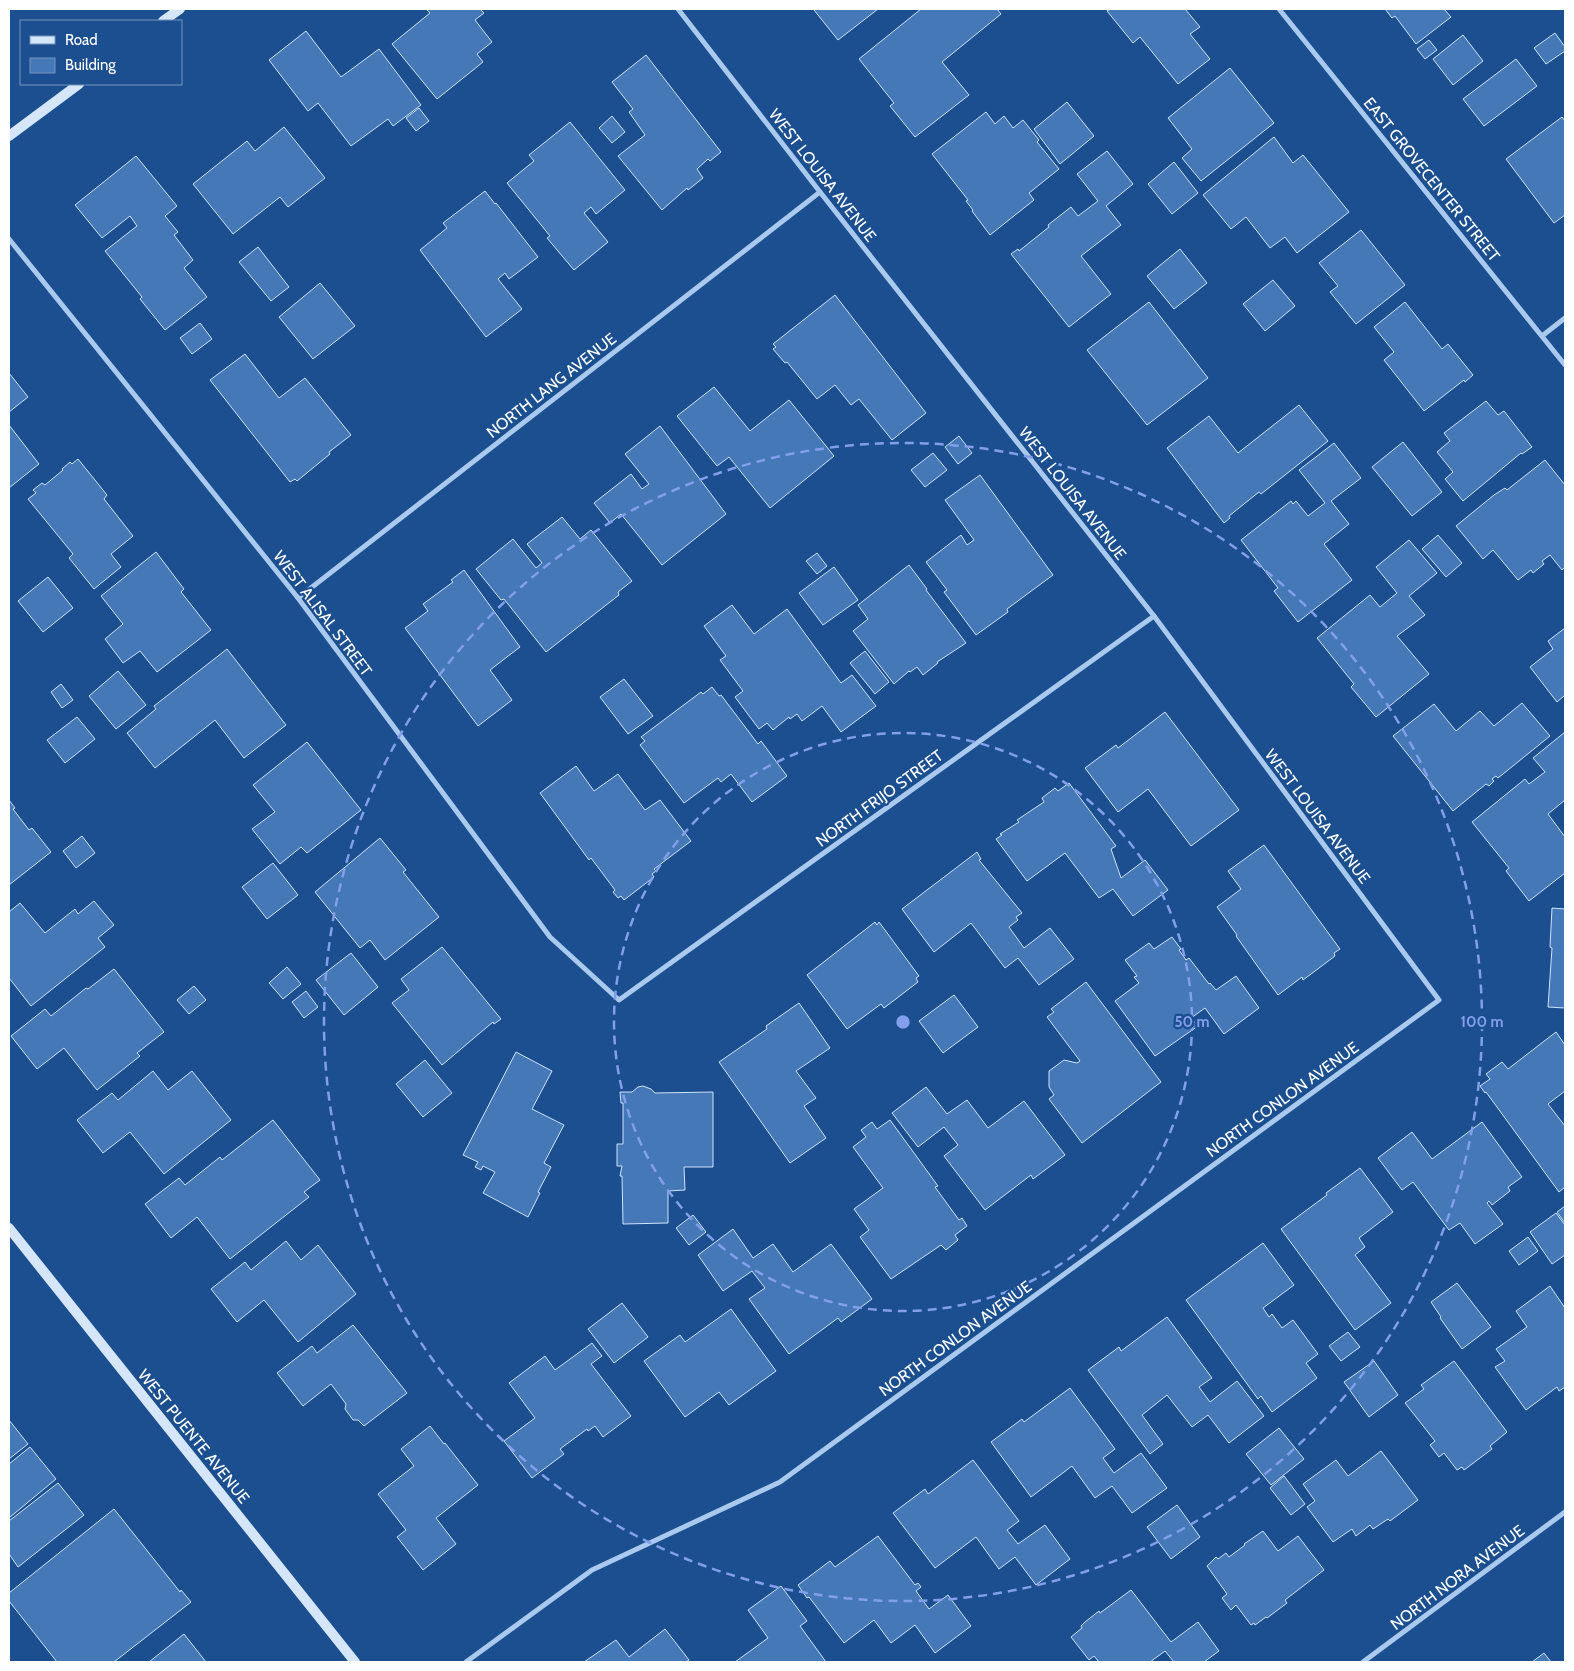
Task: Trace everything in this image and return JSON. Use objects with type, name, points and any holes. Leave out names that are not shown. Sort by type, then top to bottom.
[{"type":"main road","points":[[164,20],[180,9]]},
{"type":"main road","points":[[9,136],[78,85]]},
{"type":"main road","name":"WEST PUENTE AVENUE","points":[[9,1228],[355,1662]]},
{"type":"street","name":"WEST LOUISA AVENUE","points":[[678,9],[1154,616],[1439,1000]]},
{"type":"street","name":"EAST GROVECENTER STREET","points":[[1279,9],[1565,365]]},
{"type":"street","name":"NORTH LANG AVENUE","points":[[298,598],[820,192]]},
{"type":"street","name":"WEST ALISAL STREET","points":[[9,240],[298,598],[550,937],[618,1000]]},
{"type":"street","points":[[1542,336],[1565,318]]},
{"type":"street","name":"NORTH FRIJO STREET","points":[[618,1000],[1154,616]]},
{"type":"street","name":"NORTH CONLON AVENUE","points":[[466,1662],[592,1570],[780,1482],[1439,1000]]},
{"type":"street","name":"NORTH NORA AVENUE","points":[[1364,1662],[1565,1512]]},
{"type":"building","points":[[426,9],[480,9],[484,13],[475,20],[492,42],[477,54],[483,62],[437,99],[392,44],[430,13]]},
{"type":"building","points":[[815,9],[878,9],[838,40]]},
{"type":"building","points":[[921,9],[997,9],[1001,14],[942,62],[969,95],[915,137],[890,106],[894,103],[859,59]]},
{"type":"building","points":[[1110,9],[1185,9],[1200,27],[1190,34],[1210,59],[1178,84],[1140,37],[1133,43],[1107,11]]},
{"type":"building","points":[[1385,9],[1444,9],[1451,17],[1416,44],[1395,16],[1392,18]]},
{"type":"building","points":[[306,31],[341,77],[379,49],[421,105],[393,126],[388,119],[351,146],[318,103],[308,111],[269,60]]},
{"type":"building","points":[[1555,33],[1565,47],[1565,51],[1546,64],[1534,48]]},
{"type":"building","points":[[1463,35],[1483,61],[1453,85],[1433,59]]},
{"type":"building","points":[[1429,40],[1437,50],[1425,59],[1417,49]]},
{"type":"building","points":[[646,55],[721,152],[710,161],[708,159],[697,169],[703,178],[688,190],[687,188],[662,210],[618,156],[645,135],[629,112],[633,109],[612,82]]},
{"type":"building","points":[[1516,59],[1537,86],[1484,126],[1463,99]]},
{"type":"building","points":[[1230,68],[1274,123],[1201,181],[1182,158],[1192,149],[1168,118]]},
{"type":"building","points":[[1067,102],[1094,136],[1060,164],[1034,129]]},
{"type":"building","points":[[419,108],[429,121],[416,131],[406,118]]},
{"type":"building","points":[[986,112],[995,124],[1004,116],[1013,128],[1023,120],[1039,140],[1037,142],[1059,169],[1029,193],[1034,200],[990,235],[972,211],[966,201],[968,200],[932,154]]},
{"type":"building","points":[[612,116],[625,132],[612,143],[599,128]]},
{"type":"building","points":[[1562,117],[1565,121],[1565,215],[1554,223],[1506,159]]},
{"type":"building","points":[[570,122],[625,190],[596,214],[591,207],[584,213],[608,242],[574,270],[547,238],[550,236],[507,183],[534,161],[529,155]]},
{"type":"building","points":[[284,127],[325,178],[288,207],[280,197],[233,234],[193,184],[247,141],[255,151]]},
{"type":"building","points":[[1274,137],[1293,163],[1303,155],[1349,212],[1297,253],[1285,237],[1270,248],[1246,217],[1231,229],[1203,195]]},
{"type":"building","points":[[1107,151],[1133,184],[1106,206],[1121,225],[1081,256],[1111,294],[1069,327],[1011,254],[1018,249],[1019,251],[1071,207],[1078,216],[1098,201],[1077,174]]},
{"type":"building","points":[[136,156],[177,206],[165,216],[178,232],[174,235],[193,260],[184,268],[207,297],[165,330],[140,299],[142,297],[105,251],[137,226],[130,216],[102,238],[75,205]]},
{"type":"building","points":[[1174,162],[1198,193],[1172,214],[1148,184]]},
{"type":"building","points":[[485,191],[538,257],[509,279],[505,273],[498,279],[522,309],[486,337],[420,250],[447,228],[443,223]]},
{"type":"building","points":[[1361,230],[1405,285],[1356,324],[1330,292],[1338,286],[1319,263]]},
{"type":"building","points":[[258,247],[289,287],[271,301],[239,262]]},
{"type":"building","points":[[1180,249],[1207,283],[1174,309],[1147,276]]},
{"type":"building","points":[[1273,280],[1295,306],[1265,331],[1243,304]]},
{"type":"building","points":[[320,283],[355,326],[313,359],[279,317]]},
{"type":"building","points":[[835,295],[926,413],[892,440],[859,399],[851,405],[835,385],[817,399],[787,362],[785,363],[773,349],[776,347],[773,344]]},
{"type":"building","points":[[1149,302],[1208,378],[1147,425],[1087,350]]},
{"type":"building","points":[[1405,302],[1442,349],[1448,344],[1473,375],[1424,411],[1384,360],[1394,352],[1374,327]]},
{"type":"building","points":[[200,323],[212,339],[192,354],[180,338]]},
{"type":"building","points":[[245,354],[279,398],[305,378],[351,435],[297,481],[295,479],[290,482],[210,380]]},
{"type":"building","points":[[9,373],[28,397],[9,412]]},
{"type":"building","points":[[714,387],[750,431],[789,400],[834,456],[770,508],[729,457],[717,466],[677,416]]},
{"type":"building","points":[[1486,401],[1498,415],[1504,411],[1532,447],[1521,453],[1463,501],[1445,479],[1453,472],[1437,452],[1450,441],[1444,433]]},
{"type":"building","points":[[1299,405],[1328,441],[1261,494],[1259,492],[1229,516],[1230,518],[1224,523],[1167,448],[1209,416],[1238,453]]},
{"type":"building","points":[[9,425],[39,464],[9,488]]},
{"type":"building","points":[[660,426],[726,514],[662,565],[621,514],[610,523],[594,503],[631,474],[642,489],[649,484],[625,454]]},
{"type":"building","points":[[959,436],[972,453],[958,464],[945,447]]},
{"type":"building","points":[[1403,442],[1442,492],[1412,516],[1372,467]]},
{"type":"building","points":[[1334,443],[1361,478],[1331,501],[1349,524],[1324,544],[1352,580],[1298,622],[1274,591],[1278,588],[1241,540],[1291,501],[1293,504],[1296,501],[1308,516],[1325,503],[1299,470]]},
{"type":"building","points":[[933,453],[947,470],[925,487],[911,470]]},
{"type":"building","points":[[78,459],[107,495],[104,499],[133,536],[111,554],[121,567],[94,589],[69,558],[73,554],[28,499],[36,493],[33,490],[42,483],[45,485],[70,462],[72,464]]},
{"type":"building","points":[[1545,460],[1565,485],[1565,567],[1562,570],[1550,555],[1542,561],[1544,564],[1533,573],[1531,570],[1518,580],[1493,550],[1483,559],[1456,526],[1494,495],[1505,488],[1507,490]]},
{"type":"building","points":[[980,475],[1053,575],[1007,609],[1008,612],[976,635],[944,592],[947,590],[926,562],[961,535],[967,545],[974,540],[945,500]]},
{"type":"building","points":[[562,517],[580,539],[591,530],[632,581],[618,592],[619,595],[546,652],[504,599],[501,600],[476,569],[513,539],[536,568],[542,563],[527,544]]},
{"type":"building","points":[[1438,535],[1462,563],[1446,577],[1422,549]]},
{"type":"building","points":[[1409,540],[1437,573],[1409,596],[1425,615],[1397,636],[1429,674],[1376,717],[1351,687],[1354,684],[1317,638],[1370,595],[1380,607],[1397,593],[1376,567]]},
{"type":"building","points":[[156,552],[184,589],[181,592],[211,630],[157,672],[140,651],[123,663],[105,639],[123,624],[101,596]]},
{"type":"building","points":[[817,553],[827,566],[817,574],[806,561]]},
{"type":"building","points":[[909,565],[966,643],[937,662],[923,675],[917,667],[909,671],[894,684],[853,631],[868,619],[858,605]]},
{"type":"building","points":[[834,567],[858,600],[823,625],[799,593]]},
{"type":"building","points":[[464,570],[520,647],[490,670],[512,700],[478,726],[405,628],[428,611],[423,604],[453,582],[451,580]]},
{"type":"building","points":[[48,577],[73,608],[43,632],[18,601]]},
{"type":"building","points":[[732,605],[754,634],[787,609],[841,683],[852,675],[876,706],[841,732],[822,706],[802,721],[797,714],[790,719],[789,717],[773,730],[767,723],[759,729],[735,697],[743,691],[720,660],[726,656],[704,626]]},
{"type":"building","points":[[1565,628],[1565,695],[1557,702],[1530,667],[1553,649],[1548,641]]},
{"type":"building","points":[[227,649],[286,725],[244,758],[215,720],[155,768],[127,733],[156,709],[154,706]]},
{"type":"building","points":[[865,651],[889,682],[875,694],[850,663]]},
{"type":"building","points":[[118,671],[146,705],[116,729],[89,696]]},
{"type":"building","points":[[624,679],[653,716],[628,734],[600,697]]},
{"type":"building","points":[[61,684],[73,700],[62,708],[51,692]]},
{"type":"building","points":[[712,687],[719,696],[721,695],[758,744],[761,741],[787,776],[752,802],[731,774],[721,782],[718,778],[684,803],[640,745],[645,741],[641,737],[701,692],[703,694]]},
{"type":"building","points":[[1522,703],[1550,736],[1498,778],[1496,776],[1492,779],[1494,781],[1489,786],[1486,784],[1453,811],[1393,736],[1434,704],[1456,731],[1480,711],[1494,726]]},
{"type":"building","points":[[1165,712],[1239,810],[1191,846],[1148,789],[1118,812],[1085,768],[1116,745],[1118,748]]},
{"type":"building","points":[[77,717],[95,739],[65,763],[47,740]]},
{"type":"building","points":[[1565,732],[1565,800],[1548,814],[1565,837],[1565,873],[1529,901],[1506,871],[1509,868],[1472,822],[1525,779],[1529,784],[1545,772],[1533,758]]},
{"type":"building","points":[[307,742],[361,810],[307,853],[301,847],[280,864],[252,829],[275,812],[253,785]]},
{"type":"building","points":[[576,766],[594,791],[618,774],[645,810],[660,800],[691,841],[654,869],[656,871],[652,874],[654,877],[624,900],[621,896],[618,898],[613,892],[615,890],[591,858],[589,860],[540,793]]},
{"type":"building","points":[[1069,783],[1116,846],[1111,849],[1121,878],[1145,860],[1168,890],[1133,916],[1113,889],[1099,898],[1065,853],[1027,881],[996,839],[1002,835],[1000,834],[1019,822],[1017,820],[1044,802],[1042,798],[1055,788],[1058,791]]},
{"type":"building","points":[[9,800],[15,808],[13,809],[29,830],[32,828],[51,852],[9,885]]},
{"type":"building","points":[[82,836],[95,853],[76,868],[63,851]]},
{"type":"building","points":[[380,838],[406,870],[403,872],[439,917],[385,960],[370,940],[360,948],[315,892]]},
{"type":"building","points":[[1264,845],[1340,949],[1334,953],[1335,956],[1303,980],[1302,977],[1278,995],[1217,907],[1241,889],[1228,871]]},
{"type":"building","points":[[977,852],[981,859],[979,860],[1022,913],[1016,917],[1018,920],[1009,927],[1024,948],[1050,928],[1074,959],[1039,985],[1018,958],[1005,968],[971,923],[934,952],[902,909]]},
{"type":"building","points":[[273,863],[298,895],[267,919],[242,887]]},
{"type":"building","points":[[94,901],[114,925],[98,938],[105,947],[31,1006],[9,978],[9,912],[20,903],[45,933],[75,909],[78,914]]},
{"type":"building","points":[[1552,908],[1565,909],[1565,1008],[1548,1007],[1552,948],[1550,947]]},
{"type":"building","points":[[875,922],[877,925],[879,922],[919,976],[916,978],[918,982],[884,1008],[881,1004],[847,1029],[807,975]]},
{"type":"building","points":[[1172,937],[1186,960],[1189,958],[1216,990],[1236,976],[1259,1008],[1224,1034],[1205,1008],[1191,1018],[1198,1026],[1155,1056],[1115,1001],[1139,983],[1134,977],[1137,976],[1125,960],[1149,943],[1154,949]]},
{"type":"building","points":[[442,947],[501,1019],[494,1024],[493,1022],[442,1065],[392,1003],[409,990],[401,979]]},
{"type":"building","points":[[351,953],[378,987],[344,1015],[316,980]]},
{"type":"building","points":[[287,967],[301,984],[283,999],[269,983]]},
{"type":"building","points":[[114,969],[164,1032],[137,1053],[140,1056],[97,1090],[64,1048],[37,1069],[11,1036],[45,1009],[51,1016],[86,988],[88,989]]},
{"type":"building","points":[[1086,982],[1161,1082],[1082,1143],[1049,1099],[1054,1095],[1049,1087],[1049,1071],[1064,1060],[1077,1063],[1080,1061],[1047,1017],[1054,1012],[1051,1009]]},
{"type":"building","points":[[194,986],[206,1000],[189,1014],[177,1000]]},
{"type":"building","points":[[306,991],[318,1007],[304,1018],[292,1002]]},
{"type":"building","points":[[954,995],[978,1027],[943,1053],[919,1021]]},
{"type":"building","points":[[799,1003],[830,1048],[796,1071],[816,1098],[804,1106],[826,1138],[790,1163],[719,1062],[767,1029],[766,1026]]},
{"type":"building","points":[[1556,1032],[1565,1045],[1565,1091],[1548,1104],[1565,1126],[1565,1187],[1559,1192],[1480,1086],[1490,1079],[1486,1074],[1502,1062],[1508,1069]]},
{"type":"building","points":[[516,1052],[552,1071],[532,1109],[564,1125],[544,1163],[551,1167],[528,1217],[483,1193],[495,1172],[483,1166],[481,1170],[475,1167],[478,1162],[463,1155]]},
{"type":"building","points":[[425,1060],[452,1093],[423,1117],[396,1084]]},
{"type":"building","points":[[153,1071],[168,1090],[192,1071],[231,1120],[164,1174],[130,1132],[103,1153],[77,1120],[112,1093],[118,1100]]},
{"type":"building","points":[[643,1086],[655,1093],[713,1092],[713,1167],[684,1167],[685,1190],[668,1191],[668,1223],[623,1224],[622,1176],[620,1176],[622,1166],[617,1166],[617,1144],[623,1144],[623,1103],[621,1103],[620,1092],[632,1092],[638,1087]]},
{"type":"building","points":[[926,1087],[947,1114],[967,1100],[988,1128],[1024,1101],[1065,1155],[1033,1179],[1031,1175],[985,1210],[944,1156],[958,1145],[944,1127],[918,1147],[892,1113]]},
{"type":"building","points":[[273,1120],[320,1180],[304,1192],[309,1197],[230,1259],[197,1217],[171,1238],[145,1204],[179,1178],[185,1185],[220,1157],[222,1160]]},
{"type":"building","points":[[890,1120],[938,1186],[935,1187],[959,1220],[962,1218],[967,1226],[955,1235],[958,1240],[946,1250],[941,1245],[891,1279],[860,1237],[869,1230],[854,1209],[883,1188],[853,1147],[866,1137],[861,1130],[872,1122],[877,1129]]},
{"type":"building","points":[[1482,1122],[1522,1177],[1508,1187],[1510,1191],[1492,1205],[1489,1201],[1487,1203],[1503,1224],[1475,1244],[1460,1223],[1449,1230],[1413,1182],[1402,1190],[1378,1158],[1412,1132],[1432,1159]]},
{"type":"building","points":[[1360,1168],[1393,1212],[1359,1238],[1365,1247],[1355,1255],[1391,1303],[1355,1330],[1281,1229]]},
{"type":"building","points":[[1565,1206],[1565,1223],[1557,1212]]},
{"type":"building","points":[[1556,1213],[1565,1225],[1565,1255],[1552,1264],[1530,1232]]},
{"type":"building","points":[[693,1215],[706,1232],[689,1245],[676,1228]]},
{"type":"building","points":[[733,1229],[753,1258],[773,1244],[793,1272],[831,1244],[872,1299],[841,1322],[838,1318],[789,1354],[749,1299],[765,1288],[752,1271],[723,1291],[698,1255]]},
{"type":"building","points":[[1528,1237],[1538,1251],[1519,1265],[1509,1251]]},
{"type":"building","points":[[286,1241],[301,1260],[318,1245],[356,1294],[298,1342],[264,1300],[237,1322],[211,1289],[245,1262],[251,1270]]},
{"type":"building","points":[[1263,1243],[1294,1285],[1263,1308],[1269,1317],[1272,1314],[1282,1328],[1293,1320],[1318,1354],[1306,1363],[1317,1378],[1272,1412],[1261,1396],[1258,1399],[1186,1300]]},
{"type":"building","points":[[1457,1283],[1491,1327],[1462,1349],[1431,1302]]},
{"type":"building","points":[[1550,1286],[1565,1308],[1565,1387],[1559,1391],[1557,1387],[1526,1410],[1495,1367],[1505,1361],[1496,1349],[1527,1327],[1516,1311]]},
{"type":"building","points":[[622,1303],[648,1337],[614,1363],[588,1329]]},
{"type":"building","points":[[731,1309],[776,1371],[729,1405],[719,1392],[685,1417],[644,1361],[680,1335],[685,1342]]},
{"type":"building","points":[[1167,1317],[1212,1378],[1199,1387],[1210,1402],[1237,1381],[1264,1416],[1229,1443],[1208,1415],[1192,1427],[1167,1395],[1142,1415],[1163,1444],[1150,1454],[1088,1370],[1119,1347],[1121,1351]]},
{"type":"building","points":[[353,1325],[407,1393],[364,1426],[358,1420],[353,1420],[345,1409],[346,1404],[331,1384],[303,1406],[277,1373],[312,1346],[317,1353]]},
{"type":"building","points":[[1348,1332],[1360,1347],[1341,1361],[1329,1346]]},
{"type":"building","points":[[592,1343],[602,1356],[591,1364],[631,1416],[603,1437],[595,1426],[588,1431],[587,1429],[560,1449],[564,1454],[532,1478],[504,1441],[535,1418],[509,1383],[545,1356],[555,1370]]},
{"type":"building","points":[[1374,1361],[1398,1395],[1369,1417],[1344,1382]]},
{"type":"building","points":[[1454,1361],[1507,1432],[1490,1446],[1492,1449],[1464,1470],[1462,1467],[1457,1470],[1444,1453],[1439,1457],[1430,1445],[1435,1441],[1405,1403],[1424,1389],[1421,1385]]},
{"type":"building","points":[[1070,1388],[1115,1449],[1103,1458],[1114,1473],[1141,1453],[1167,1488],[1132,1513],[1112,1486],[1095,1498],[1072,1466],[1031,1497],[991,1442],[1022,1419],[1024,1422]]},
{"type":"building","points":[[9,1420],[28,1444],[9,1459]]},
{"type":"building","points":[[430,1426],[478,1485],[436,1518],[456,1544],[423,1570],[397,1537],[406,1530],[378,1494],[414,1466],[401,1449]]},
{"type":"building","points":[[1279,1428],[1304,1459],[1271,1485],[1246,1454]]},
{"type":"building","points":[[30,1447],[56,1479],[9,1518],[9,1464]]},
{"type":"building","points":[[1381,1451],[1418,1500],[1390,1521],[1388,1519],[1373,1529],[1370,1525],[1356,1536],[1352,1529],[1333,1542],[1307,1507],[1315,1501],[1303,1484],[1336,1460],[1348,1476]]},
{"type":"building","points":[[973,1460],[1019,1521],[1007,1530],[1018,1544],[1045,1525],[1070,1559],[1036,1585],[1015,1557],[999,1569],[976,1537],[935,1568],[893,1513],[925,1489],[928,1494]]},
{"type":"building","points":[[1284,1476],[1305,1504],[1291,1515],[1270,1488]]},
{"type":"building","points":[[58,1483],[84,1515],[18,1567],[9,1554],[9,1521]]},
{"type":"building","points":[[1177,1505],[1200,1537],[1171,1559],[1147,1527]]},
{"type":"building","points":[[114,1509],[180,1592],[181,1590],[191,1602],[114,1662],[57,1662],[9,1601],[9,1593]]},
{"type":"building","points":[[1263,1531],[1278,1551],[1298,1536],[1324,1570],[1285,1600],[1287,1603],[1267,1618],[1255,1625],[1254,1623],[1251,1625],[1236,1605],[1231,1610],[1222,1598],[1227,1594],[1207,1566],[1216,1557],[1218,1559],[1226,1553],[1229,1557]]},
{"type":"building","points":[[878,1536],[915,1585],[918,1583],[921,1587],[916,1591],[929,1609],[948,1595],[971,1626],[935,1653],[915,1625],[891,1643],[874,1620],[844,1643],[798,1585],[830,1561],[835,1567]]},
{"type":"building","points":[[781,1586],[807,1621],[800,1626],[826,1662],[735,1662],[768,1638],[748,1610]]},
{"type":"building","points":[[1131,1590],[1171,1642],[1198,1622],[1219,1651],[1204,1662],[1174,1662],[1165,1651],[1150,1662],[1099,1662],[1094,1656],[1089,1660],[1071,1637],[1099,1611],[1100,1613]]},
{"type":"building","points":[[665,1629],[689,1660],[686,1662],[584,1662],[616,1640],[629,1657]]},
{"type":"building","points":[[184,1634],[206,1662],[149,1662]]},
{"type":"building","points":[[1544,1653],[1551,1662],[1532,1662]]}]
